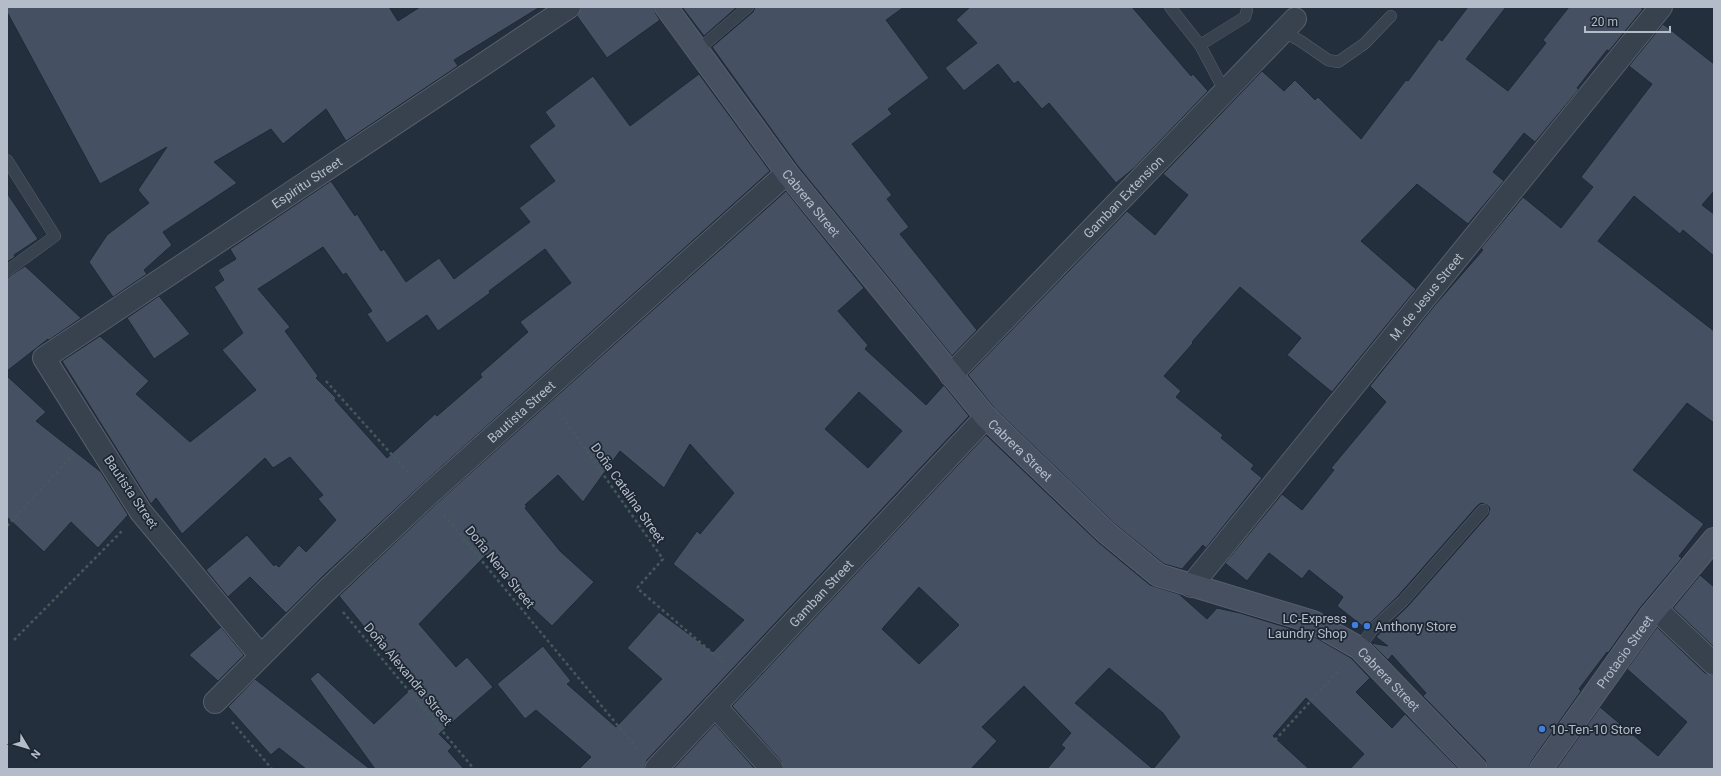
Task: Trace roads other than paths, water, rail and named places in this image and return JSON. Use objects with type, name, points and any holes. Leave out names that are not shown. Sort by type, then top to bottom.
[{"type":"street","name":"Espiritu Street","points":[[44,358],[569,7]]},
{"type":"street","name":"Cabrera Street","points":[[666,7],[787,173],[986,418],[1107,533],[1158,575],[1313,622],[1359,648],[1476,769]]},
{"type":"street","name":"M. de Jesus Street","points":[[1191,586],[1661,7]]},
{"type":"street","name":"Gamban Extension","points":[[951,375],[1289,25]]},
{"type":"street","name":"Bautista Street","points":[[215,702],[260,655],[428,495],[787,173]]},
{"type":"street","name":"Bautista Street","points":[[44,358],[141,512],[260,655]]},
{"type":"street","name":"Gamban Street","points":[[656,769],[986,418]]},
{"type":"street","name":"Protacio Street","points":[[1541,769],[1656,609],[1714,539]]},
{"type":"street","points":[[1656,609],[1714,664]]},
{"type":"street","points":[[715,706],[772,769]]},
{"type":"lane","points":[[698,50],[748,7]]},
{"type":"lane","points":[[1170,7],[1200,45],[1224,92]]},
{"type":"lane","points":[[1200,45],[1245,17],[1247,7]]},
{"type":"lane","points":[[1289,25],[1302,42],[1328,60],[1338,62],[1364,44],[1391,16]]},
{"type":"lane","points":[[7,160],[56,236],[7,271]]},
{"type":"lane","points":[[1359,648],[1373,629],[1403,601],[1483,510]]},
{"type":"place","name":"LC-Express Laundry Shop","points":[[1355,625]]},
{"type":"place","name":"Anthony Store","points":[[1367,626]]},
{"type":"place","name":"10-Ten-10 Store","points":[[1542,729]]}]
